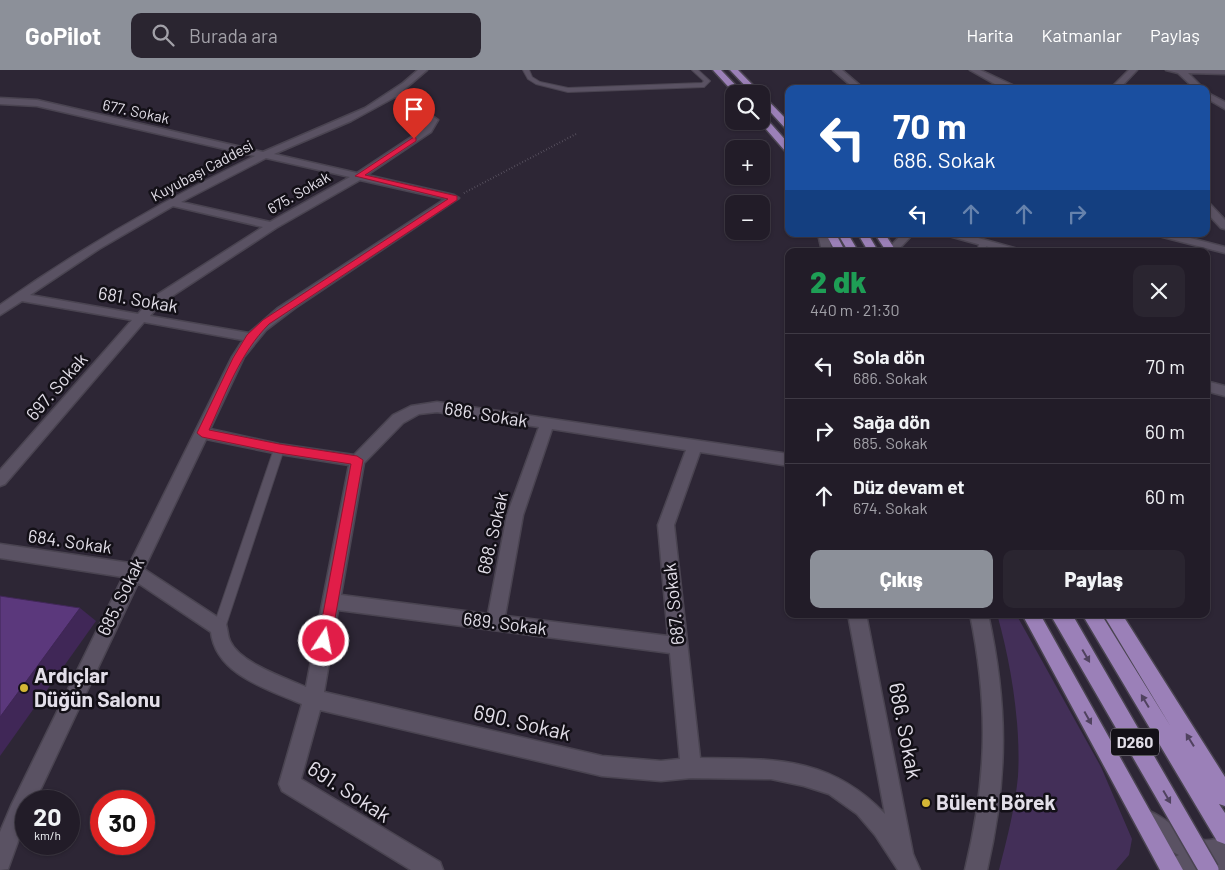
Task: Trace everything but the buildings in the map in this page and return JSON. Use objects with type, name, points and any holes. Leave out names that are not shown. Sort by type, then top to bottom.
[{"type":"highway","points":[[717,70],[731,85]]},
{"type":"highway","points":[[734,70],[749,85]]},
{"type":"highway","points":[[770,107],[785,123]]},
{"type":"highway","points":[[770,128],[785,145]]},
{"type":"highway","points":[[845,237],[851,248]]},
{"type":"highway","points":[[865,237],[871,248]]},
{"type":"highway","points":[[882,237],[889,248]]},
{"type":"highway","points":[[1032,618],[1172,870]]},
{"type":"highway","name":"D260","points":[[1063,618],[1209,870]]},
{"type":"highway","name":"D260","points":[[1093,618],[1225,833]]},
{"type":"highway","points":[[1114,618],[1225,796]]},
{"type":"street","name":"Kuyubaşı Caddesi","points":[[0,310],[86,254],[174,203],[265,155],[330,129],[384,102],[423,70]]},
{"type":"street","points":[[837,70],[855,85]]},
{"type":"street","points":[[974,70],[1003,85]]},
{"type":"street","points":[[1118,85],[1133,70]]},
{"type":"street","points":[[1170,70],[1225,72]]},
{"type":"street","points":[[1181,71],[1196,85]]},
{"type":"street","name":"675. Sokak","points":[[142,318],[156,301],[177,286],[272,226],[359,176],[428,130],[434,120],[396,94]]},
{"type":"street","points":[[1210,96],[1225,98]]},
{"type":"street","points":[[1210,98],[1225,106]]},
{"type":"street","name":"677. Sokak","points":[[0,101],[37,103],[454,198]]},
{"type":"street","name":"685. Sokak","points":[[0,861],[18,813],[134,571],[250,337],[266,322],[285,309],[454,198]]},
{"type":"street","points":[[174,203],[272,226]]},
{"type":"street","points":[[1210,210],[1225,226]]},
{"type":"street","points":[[894,248],[905,237]]},
{"type":"street","points":[[959,237],[982,247]]},
{"type":"street","points":[[1175,237],[1225,250]]},
{"type":"street","name":"681. Sokak","points":[[20,297],[250,337]]},
{"type":"street","name":"697. Sokak","points":[[0,480],[142,318]]},
{"type":"street","points":[[1210,387],[1225,390]]},
{"type":"street","name":"686. Sokak","points":[[357,460],[398,419],[416,409],[437,407],[785,459]]},
{"type":"street","name":"688. Sokak","points":[[495,623],[515,515],[547,424]]},
{"type":"street","points":[[202,433],[279,448],[357,460]]},
{"type":"street","name":"687. Sokak","points":[[691,768],[666,525],[696,445]]},
{"type":"street","name":"691. Sokak","points":[[357,460],[313,699],[289,784],[432,870]]},
{"type":"street","name":"684. Sokak","points":[[0,551],[134,571]]},
{"type":"street","points":[[134,571],[219,628]]},
{"type":"street","name":"689. Sokak","points":[[332,602],[678,646]]},
{"type":"street","name":"686. Sokak","points":[[858,618],[906,864]]},
{"type":"street","points":[[976,870],[985,837],[993,782],[995,728],[991,678],[980,618]]},
{"type":"street","name":"690. Sokak","points":[[219,628],[221,644],[234,660],[263,678],[313,699],[602,766],[661,771],[691,768],[771,769],[804,776],[835,786],[864,807],[883,827],[906,864]]},
{"type":"street","points":[[1142,815],[1166,836],[1186,846],[1209,852],[1218,852],[1225,847]]},
{"type":"street","points":[[1172,870],[1180,865],[1225,864]]},
{"type":"lane","points":[[526,70],[530,78],[538,83],[568,90],[704,85],[707,81],[695,70]]},
{"type":"lane","points":[[219,628],[279,448]]},
{"type":"path","points":[[454,198],[576,134]]},
{"type":"shaded area","points":[[998,618],[1018,618],[1101,767],[1132,839],[1129,855],[1116,870],[999,870],[1015,800],[1019,756],[1014,694],[1007,653]]},
{"type":"place","name":"Ardıçlar Düğün Salonu","points":[[24,688]]},
{"type":"place","name":"Bülent Börek","points":[[926,803]]},
{"type":"route","points":[[324,641],[357,460],[279,448],[202,433],[250,337],[266,322],[454,198],[359,176],[414,139]]}]
